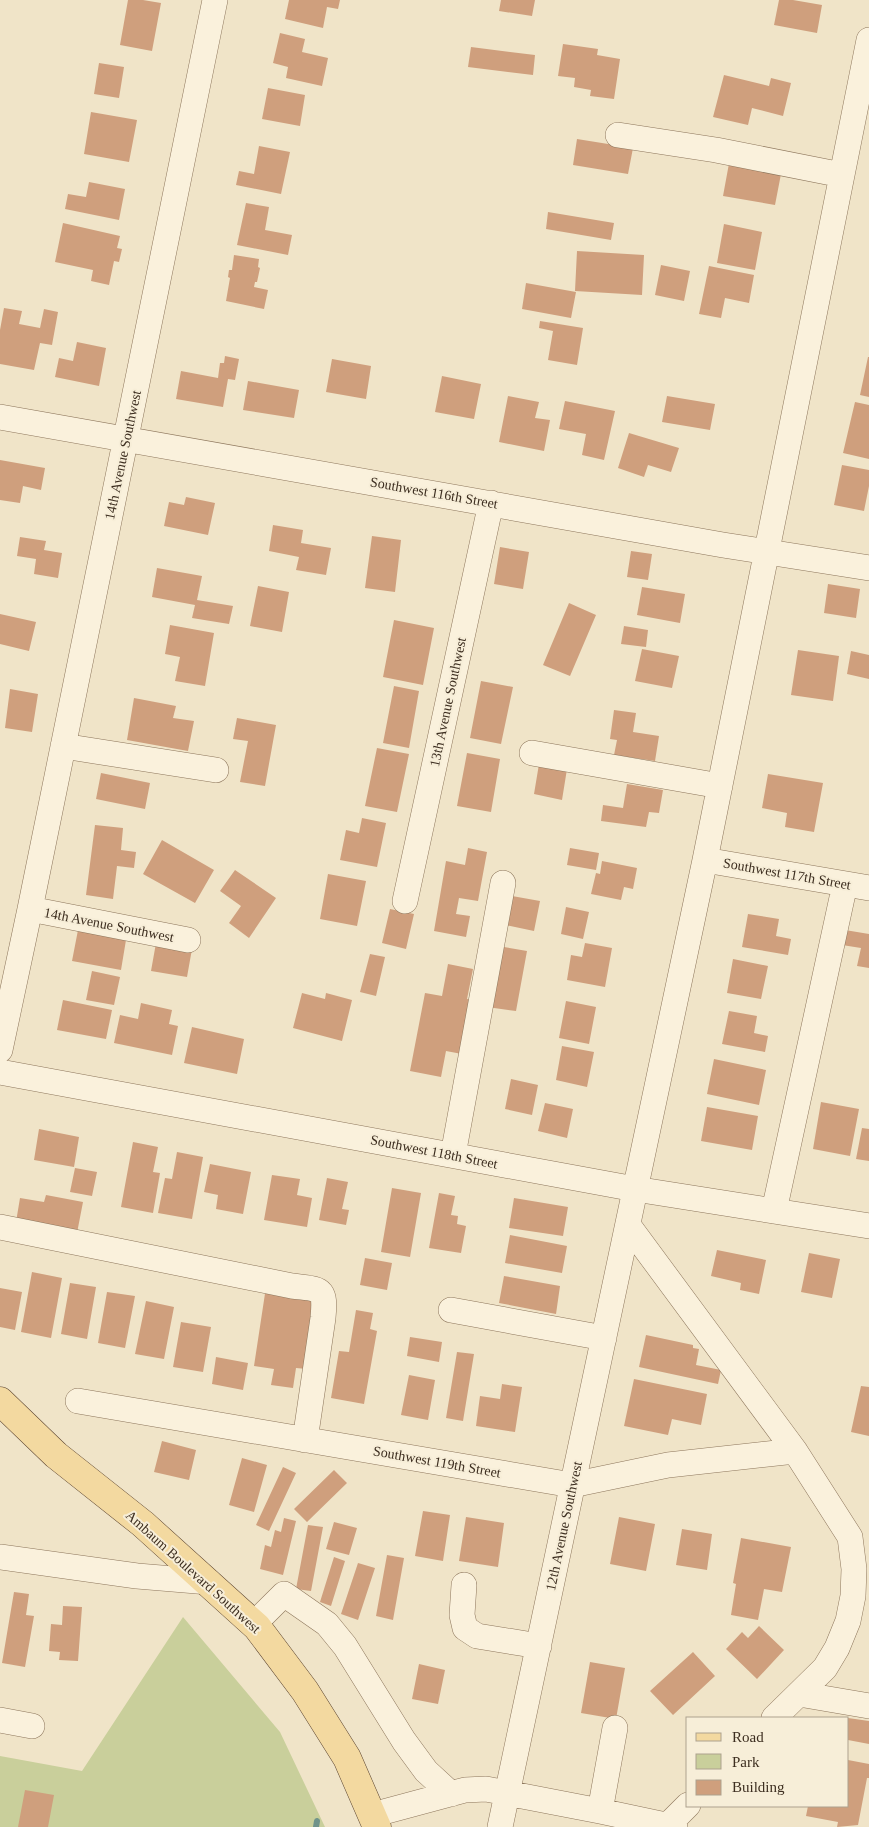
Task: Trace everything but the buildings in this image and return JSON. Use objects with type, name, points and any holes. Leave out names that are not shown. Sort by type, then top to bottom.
[{"type":"main road","name":"Ambaum Boulevard Southwest","points":[[0,1401],[56,1455],[143,1524],[254,1624],[305,1691],[347,1758],[374,1821]]},
{"type":"street","name":"14th Avenue Southwest","points":[[0,1050],[215,0]]},
{"type":"street","name":"12th Avenue Southwest","points":[[500,1827],[509,1794],[634,1189],[705,860],[869,40]]},
{"type":"street","points":[[618,135],[716,150],[842,175]]},
{"type":"street","name":"Southwest 116th Street","points":[[0,417],[125,441],[766,552],[869,568]]},
{"type":"street","name":"13th Avenue Southwest","points":[[405,901],[491,503]]},
{"type":"street","points":[[63,746],[216,770]]},
{"type":"street","points":[[532,753],[720,786]]},
{"type":"street","name":"Southwest 117th Street","points":[[705,860],[857,886]]},
{"type":"street","points":[[453,1155],[503,883]]},
{"type":"street","points":[[774,1211],[857,886]]},
{"type":"street","name":"14th Avenue Southwest","points":[[30,909],[188,940]]},
{"type":"street","name":"Southwest 118th Street","points":[[0,1072],[634,1189],[869,1226]]},
{"type":"street","points":[[628,1225],[860,1538],[848,1621],[837,1648],[825,1668],[775,1717]]},
{"type":"street","points":[[0,1227],[292,1286],[316,1289],[322,1293],[325,1300],[305,1440]]},
{"type":"street","points":[[451,1310],[604,1338]]},
{"type":"street","name":"Southwest 119th Street","points":[[78,1401],[572,1485],[668,1465],[795,1451]]},
{"type":"street","points":[[0,1557],[128,1574],[209,1582]]},
{"type":"street","points":[[464,1585],[462,1615],[464,1628],[477,1636],[539,1646]]},
{"type":"street","points":[[254,1624],[284,1594],[327,1624],[345,1646],[409,1749],[426,1771],[451,1794]]},
{"type":"street","points":[[799,1694],[869,1706]]},
{"type":"street","points":[[0,1720],[32,1726]]},
{"type":"street","points":[[600,1811],[615,1728]]},
{"type":"street","points":[[374,1821],[465,1790],[486,1790],[509,1794],[669,1826],[686,1806]]},
{"type":"green space","points":[[183,1617],[280,1732],[325,1827],[0,1827],[0,1756],[82,1771]]},
{"type":"waterway","points":[[316,1827],[317,1821]]}]
